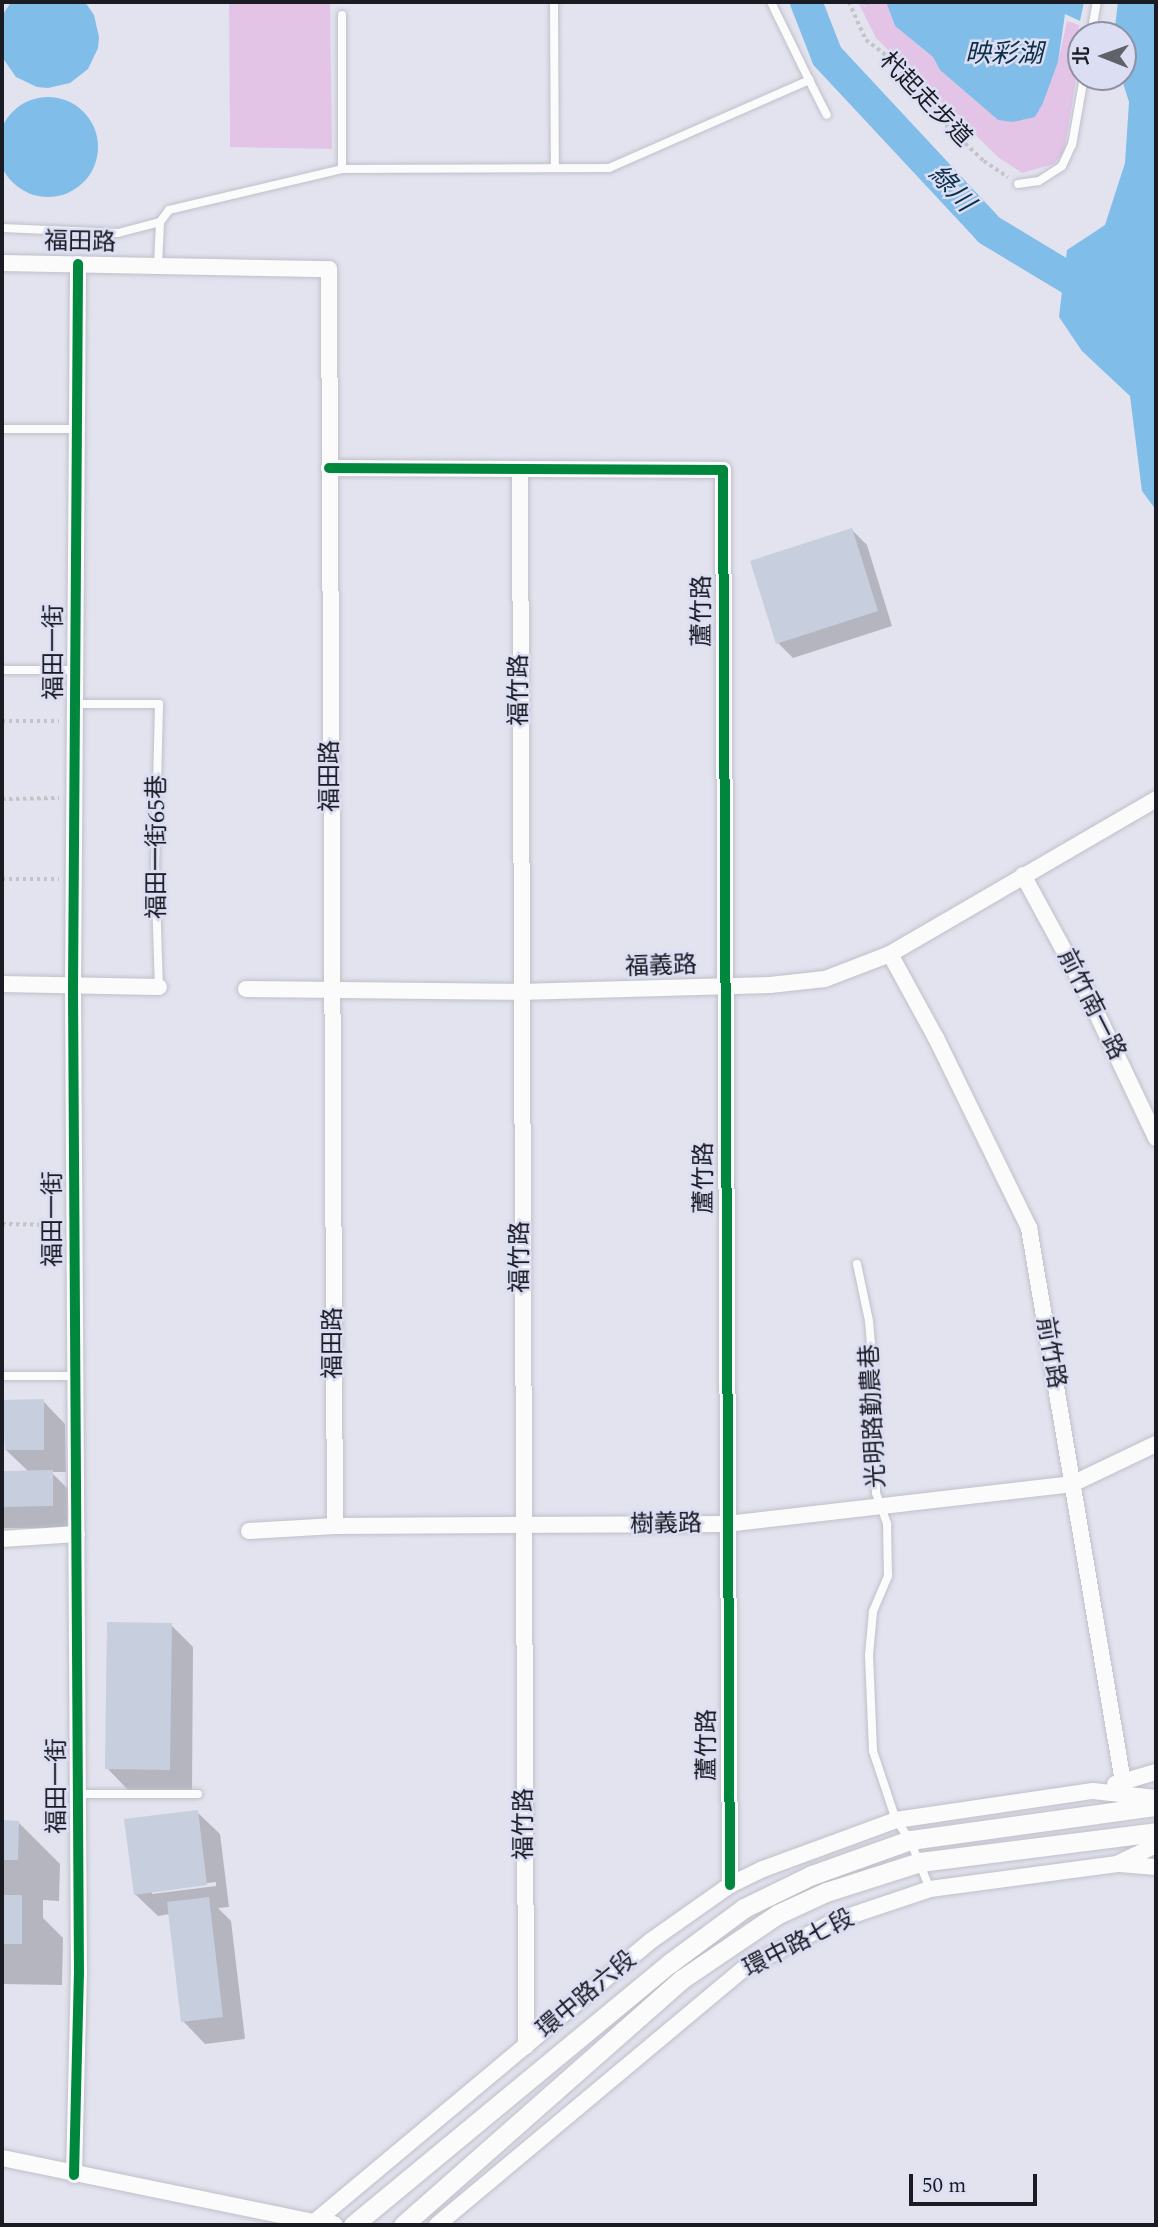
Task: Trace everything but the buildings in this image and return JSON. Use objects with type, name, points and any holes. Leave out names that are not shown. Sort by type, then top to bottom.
[{"type":"street","name":"福田路","points":[[2,263],[329,269],[335,1526]]},
{"type":"street","name":"福田一街","points":[[74,2175],[79,1975],[74,988],[78,264]]},
{"type":"street","points":[[329,468],[520,469]]},
{"type":"street","name":"蘆竹路","points":[[520,469],[723,470],[730,1885]]},
{"type":"street","name":"福竹路","points":[[520,469],[519,992],[526,2046]]},
{"type":"street","name":"福義路","points":[[246,989],[519,992],[725,986],[825,979],[890,954],[1156,799]]},
{"type":"street","name":"前竹南一路","points":[[1023,875],[1086,991],[1156,1138]]},
{"type":"street","name":"前竹路","points":[[890,954],[936,1038],[1029,1228],[1123,1782]]},
{"type":"street","points":[[2,984],[74,988]]},
{"type":"street","name":"福田一街65巷","points":[[74,988],[159,987]]},
{"type":"street","name":"樹義路","points":[[249,1531],[335,1526],[727,1524],[1072,1484],[1156,1444]]},
{"type":"street","points":[[2,1539],[78,1534]]},
{"type":"street","points":[[897,1820],[1093,1791],[1156,1772]]},
{"type":"street","points":[[1093,1791],[1156,1798]]},
{"type":"street","points":[[910,1840],[1156,1806]]},
{"type":"street","name":"環中路六段","points":[[320,2224],[652,1940],[730,1885],[763,1869],[897,1820]]},
{"type":"street","points":[[920,1862],[1156,1832]]},
{"type":"street","name":"環中路六段","points":[[353,2225],[670,1962],[744,1908],[824,1870],[910,1840]]},
{"type":"street","name":"環中路七段","points":[[437,2225],[743,1969],[835,1921],[930,1889],[1117,1864],[1156,1845]]},
{"type":"street","name":"環中路六段","points":[[403,2225],[682,1979],[778,1914],[826,1892],[920,1862]]},
{"type":"street","points":[[1117,1864],[1156,1867]]},
{"type":"street","points":[[2,2158],[320,2224]]},
{"type":"lane","points":[[554,2],[555,168]]},
{"type":"lane","points":[[771,2],[827,115]]},
{"type":"lane","points":[[1094,21],[1097,2]]},
{"type":"lane","points":[[342,15],[342,169]]},
{"type":"lane","points":[[158,265],[160,222],[169,210],[342,169],[609,168],[809,80]]},
{"type":"lane","points":[[1018,184],[1039,181],[1062,166],[1072,145],[1082,91]]},
{"type":"lane","points":[[2,228],[118,233],[160,222]]},
{"type":"lane","points":[[2,429],[75,429]]},
{"type":"lane","points":[[2,670],[76,670]]},
{"type":"lane","name":"福田一街65巷","points":[[76,704],[159,704],[155,863],[159,987]]},
{"type":"lane","name":"光明路勤農巷","points":[[857,1264],[869,1321],[875,1393],[875,1480],[887,1524],[888,1576],[873,1612],[869,1655],[873,1751],[897,1820],[910,1840],[930,1889]]},
{"type":"lane","points":[[2,1376],[76,1376]]},
{"type":"lane","points":[[79,1794],[198,1794]]},
{"type":"path","points":[[2,721],[76,721]]},
{"type":"path","points":[[2,799],[75,798]]},
{"type":"path","points":[[2,878],[75,878]]},
{"type":"path","points":[[2,1224],[75,1226]]},
{"type":"shaded area","points":[[229,2],[330,2],[332,149],[230,147]]},
{"type":"shaded area","points":[[858,2],[862,2],[865,7],[868,2],[886,2],[895,26],[933,57],[940,70],[998,120],[1012,122],[1043,103],[1058,62],[1067,21],[1067,91],[1074,91],[1064,152],[1054,164],[1022,173],[998,157],[876,38]]},
{"type":"water","points":[[11,2],[85,2],[94,15],[99,37],[98,48],[88,69],[70,83],[48,88],[37,87],[16,77],[2,57],[2,16]]},
{"type":"water","name":"映彩湖","points":[[886,2],[1084,2],[1080,21],[1065,14],[1058,62],[1035,117],[1012,122],[998,120],[940,70],[933,57],[895,26]]},
{"type":"water","points":[[1118,2],[1156,2],[1156,510],[1142,491],[1130,396],[1082,351],[1059,317],[1067,250],[1105,225],[1125,163],[1129,102],[1125,91],[1137,91],[1137,21],[1116,21]]},
{"type":"water","points":[[48,97],[67,100],[84,111],[95,128],[98,147],[95,166],[84,183],[67,194],[48,197],[29,194],[12,183],[1,166],[-2,147],[1,128],[12,111],[29,100]]},
{"type":"waterway","name":"綠川","points":[[806,2],[827,56],[989,230],[1100,297]]},
{"type":"cycle path","points":[[74,2175],[79,1975],[73,988],[78,264]]},
{"type":"cycle path","points":[[329,468],[723,470],[730,1885]]}]
